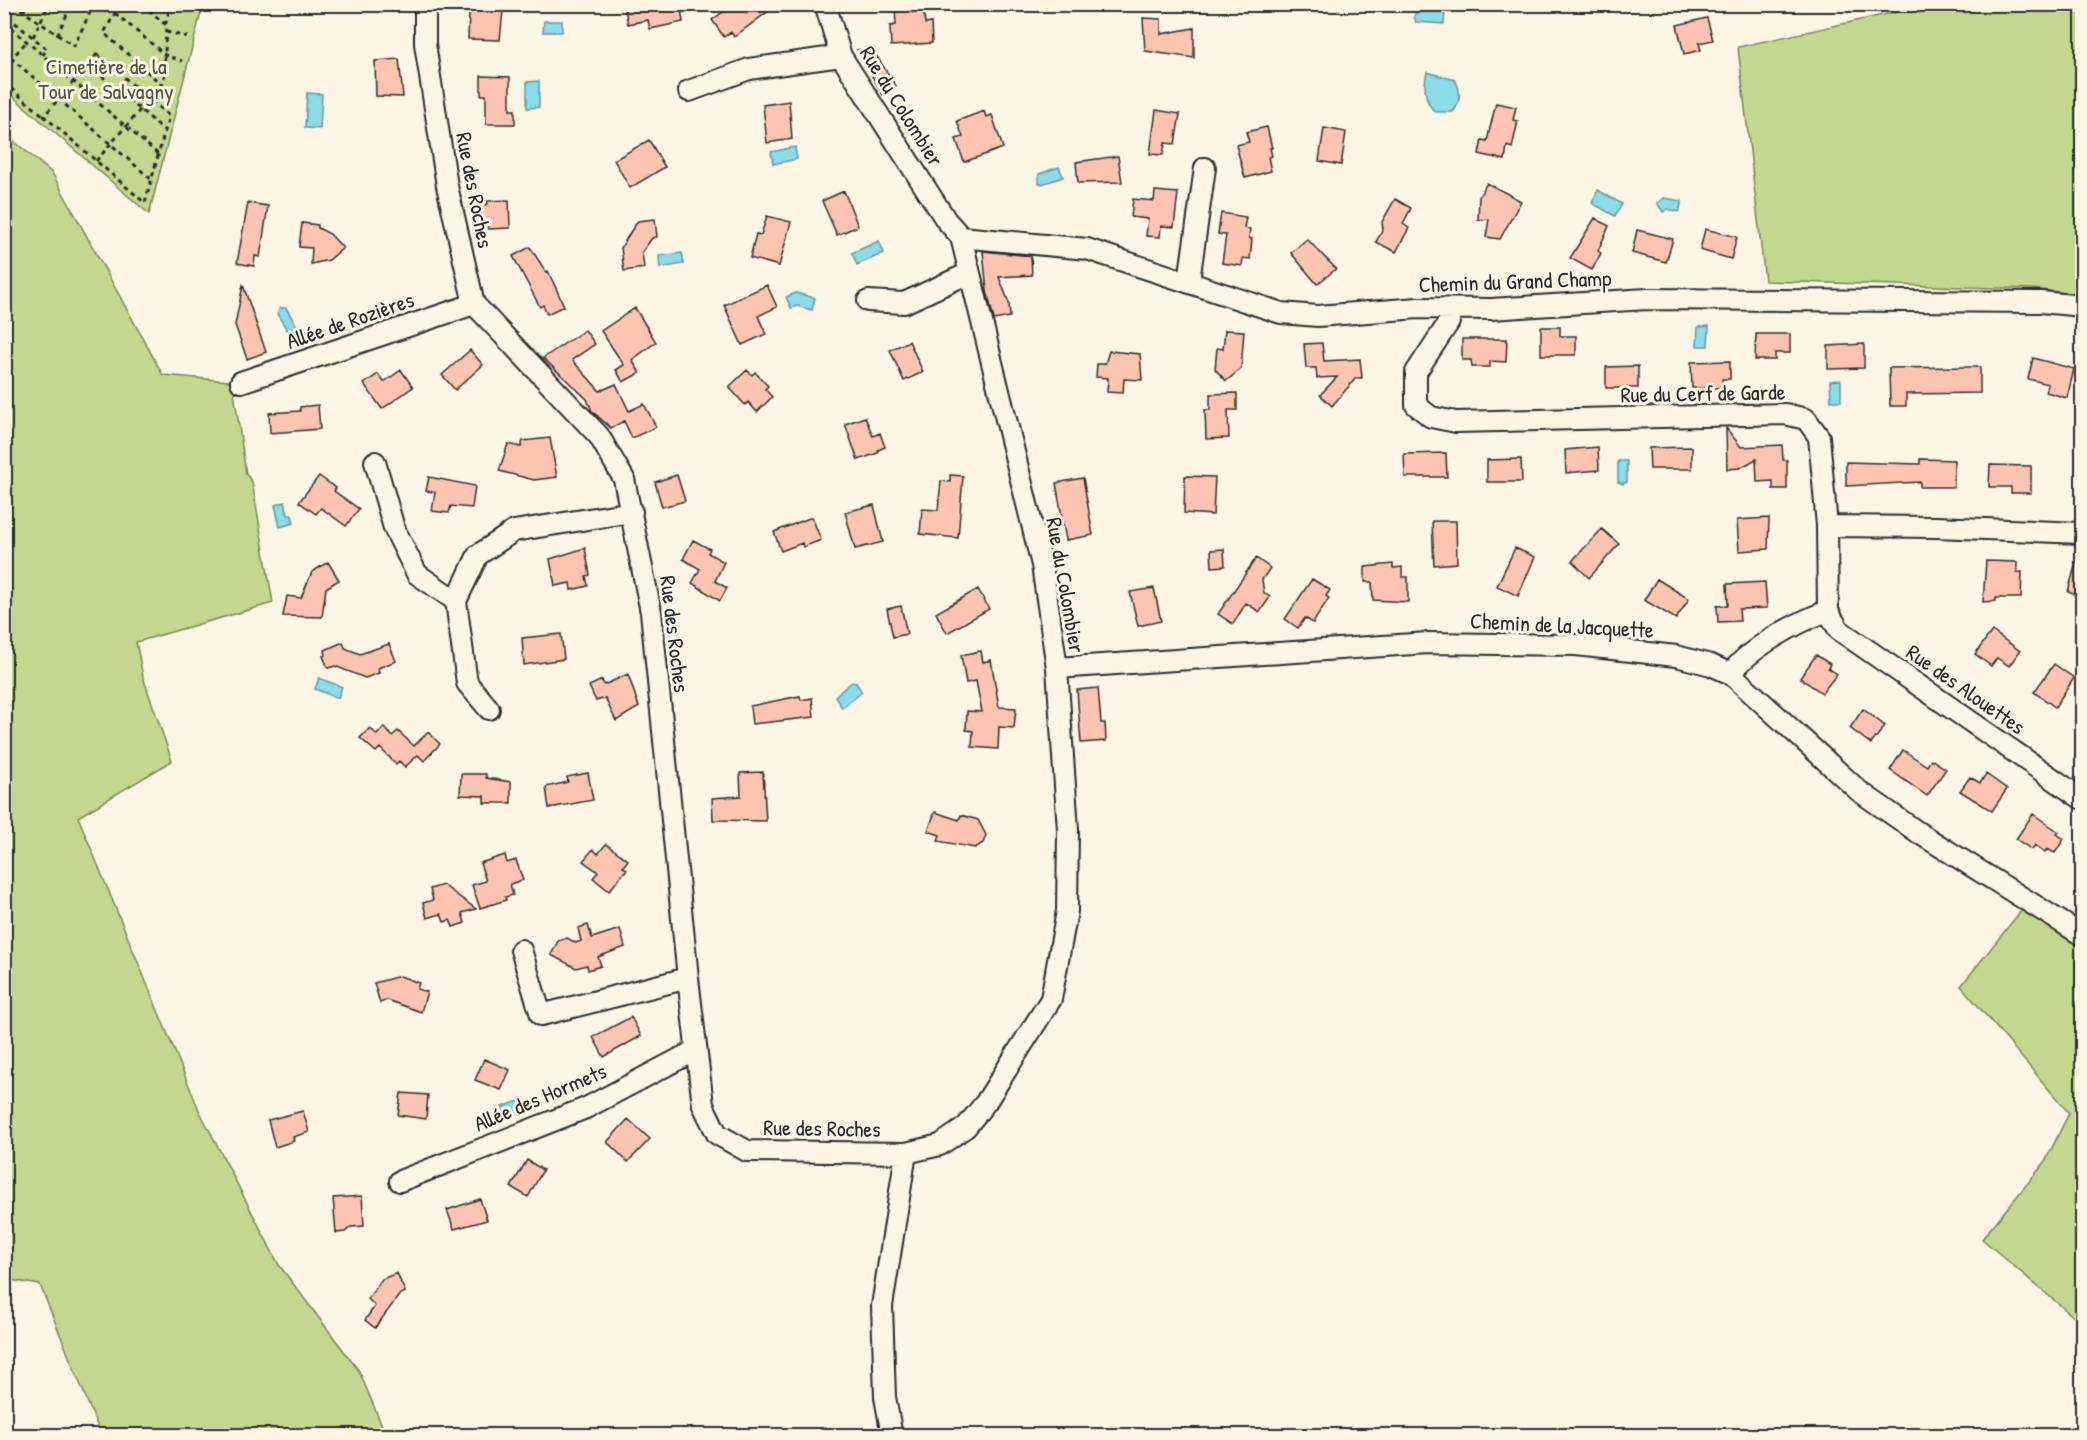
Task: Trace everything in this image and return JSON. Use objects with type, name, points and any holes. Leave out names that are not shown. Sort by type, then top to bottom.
[{"type":"street","name":"Rue des Roches","points":[[425,4],[425,44],[447,186],[474,304],[599,436],[624,479],[651,612],[703,1105],[717,1134],[747,1151],[906,1153]]},
{"type":"street","name":"Rue du Colombier","points":[[825,4],[841,56],[946,220],[961,237],[1042,565],[1057,668],[1068,830],[1067,911],[1052,999],[986,1102],[966,1127],[940,1144],[906,1153]]},
{"type":"street","points":[[689,91],[749,69],[841,56]]},
{"type":"street","points":[[1189,280],[1205,168]]},
{"type":"street","name":"Chemin du Grand Champ","points":[[961,237],[1087,249],[1189,280],[1281,313],[1318,316],[1418,308],[1491,309],[1659,299],[2041,302],[2082,306]]},
{"type":"street","points":[[868,301],[904,303],[969,273]]},
{"type":"street","name":"Allée de Rozières","points":[[241,382],[474,304]]},
{"type":"street","name":"Rue du Cerf de Garde","points":[[1450,309],[1449,322],[1416,372],[1416,405],[1431,417],[1456,422],[1785,414],[1806,419],[1819,438],[1827,526]]},
{"type":"street","points":[[375,462],[394,528],[417,574],[456,602]]},
{"type":"street","points":[[489,709],[468,683],[456,602],[478,555],[514,531],[632,513]]},
{"type":"street","points":[[1731,674],[1739,661],[1809,618],[1828,611],[1827,526],[1936,527],[2082,533]]},
{"type":"street","name":"Rue des Alouettes","points":[[1828,611],[1839,630],[2082,799]]},
{"type":"street","name":"Chemin de la Jacquette","points":[[1057,668],[1428,643],[1576,645],[1676,656],[1711,665],[1731,674],[1859,790],[1919,833],[2082,935]]},
{"type":"street","points":[[521,950],[541,1015],[688,978]]},
{"type":"street","name":"Allée des Hormets","points":[[400,1181],[586,1108],[696,1050]]},
{"type":"street","points":[[892,1436],[885,1397],[882,1306],[906,1153]]},
{"type":"path","points":[[13,4],[39,25],[74,46],[94,4]]},
{"type":"path","points":[[23,12],[27,4]]},
{"type":"path","points":[[33,37],[49,4]]},
{"type":"path","points":[[57,35],[72,4]]},
{"type":"path","points":[[120,4],[104,33],[162,84]]},
{"type":"path","points":[[142,4],[166,26]]},
{"type":"path","points":[[96,161],[164,82],[166,26],[171,4],[194,11]]},
{"type":"path","points":[[189,10],[192,4]]},
{"type":"path","points":[[115,13],[165,55],[182,61]]},
{"type":"path","points":[[9,26],[13,21],[33,37],[47,49],[43,55]]},
{"type":"path","points":[[4,22],[158,154]]},
{"type":"path","points":[[166,32],[187,37]]},
{"type":"path","points":[[4,67],[27,41]]},
{"type":"path","points":[[4,52],[152,179]]},
{"type":"path","points":[[4,83],[145,203],[169,116],[97,54],[44,116]]},
{"type":"path","points":[[88,64],[165,131]]},
{"type":"green space","name":"Cimetière de la Tour de Salvagny","points":[[5,4],[203,5],[149,214],[5,90]]},
{"type":"green space","points":[[1933,4],[2082,5],[2082,295],[2033,289],[1765,281],[1738,47]]},
{"type":"green space","points":[[4,133],[52,173],[163,375],[229,381],[233,385],[246,474],[252,482],[273,603],[136,642],[143,677],[172,761],[78,817],[199,1110],[279,1265],[359,1371],[386,1435],[101,1435],[40,1285],[5,1279]]},
{"type":"green space","points":[[2024,907],[2082,944],[2082,1324],[1982,1239],[2045,1162],[2069,1113],[1961,986]]},
{"type":"water","points":[[1417,10],[1445,11],[1444,24],[1416,22],[1414,16]]},
{"type":"water","points":[[544,21],[562,21],[562,32],[543,32]]},
{"type":"water","points":[[1427,72],[1455,80],[1459,96],[1458,105],[1453,112],[1436,112],[1429,105],[1425,89]]},
{"type":"water","points":[[539,81],[539,107],[527,108],[527,82]]},
{"type":"water","points":[[307,93],[322,94],[320,129],[305,128]]},
{"type":"water","points":[[795,147],[797,159],[773,164],[771,152]]},
{"type":"water","points":[[1059,167],[1063,177],[1039,183],[1039,174]]},
{"type":"water","points":[[1598,190],[1622,204],[1615,216],[1592,203]]},
{"type":"water","points":[[1664,198],[1682,201],[1679,212],[1668,209],[1663,212],[1657,203]]},
{"type":"water","points":[[879,241],[884,253],[857,265],[852,253]]},
{"type":"water","points":[[682,253],[684,264],[660,268],[659,256]]},
{"type":"water","points":[[796,293],[815,298],[812,310],[797,306],[791,308],[786,297]]},
{"type":"water","points":[[280,308],[286,308],[297,326],[288,331],[277,314]]},
{"type":"water","points":[[1709,326],[1708,346],[1697,346],[1698,327]]},
{"type":"water","points":[[1841,380],[1841,401],[1831,401],[1830,381]]},
{"type":"water","points":[[1618,461],[1627,461],[1627,482],[1623,484],[1618,482]]},
{"type":"water","points":[[285,502],[288,515],[292,515],[294,523],[280,527],[275,505]]},
{"type":"water","points":[[319,678],[342,687],[338,698],[315,689]]},
{"type":"water","points":[[852,682],[856,683],[862,692],[842,708],[835,696]]},
{"type":"water","points":[[525,1099],[529,1109],[506,1118],[502,1107]]},
{"type":"building","points":[[624,4],[645,4],[646,7],[680,4],[683,22],[650,29],[648,20],[628,24]]},
{"type":"building","points":[[734,4],[778,4],[734,37],[731,32],[724,37],[712,20]]},
{"type":"building","points":[[923,4],[925,24],[931,23],[932,43],[891,46],[890,26],[896,25],[895,6]]},
{"type":"building","points":[[469,10],[503,10],[500,40],[468,39]]},
{"type":"building","points":[[1143,18],[1161,19],[1161,34],[1194,28],[1194,58],[1145,51]]},
{"type":"building","points":[[1707,18],[1713,40],[1699,43],[1701,50],[1684,54],[1677,25]]},
{"type":"building","points":[[872,49],[896,86],[883,95],[857,50]]},
{"type":"building","points":[[399,59],[403,97],[376,96],[375,61]]},
{"type":"building","points":[[481,76],[510,77],[510,110],[515,110],[515,124],[486,124],[486,95],[481,95]]},
{"type":"building","points":[[789,101],[792,139],[767,143],[763,105]]},
{"type":"building","points":[[1496,103],[1516,107],[1513,120],[1518,121],[1512,148],[1507,146],[1505,160],[1479,154],[1482,140],[1487,141]]},
{"type":"building","points":[[1156,110],[1180,114],[1175,144],[1165,143],[1163,155],[1150,154]]},
{"type":"building","points":[[984,111],[986,117],[992,115],[1003,148],[964,162],[956,139],[963,137],[957,121]]},
{"type":"building","points":[[1267,127],[1272,148],[1270,148],[1272,156],[1268,157],[1271,171],[1245,178],[1236,145],[1249,142],[1246,132]]},
{"type":"building","points":[[1324,128],[1346,132],[1341,165],[1319,161]]},
{"type":"building","points":[[649,140],[665,167],[630,188],[614,160]]},
{"type":"building","points":[[1118,156],[1122,182],[1078,183],[1076,162]]},
{"type":"building","points":[[1487,183],[1521,201],[1500,239],[1486,237],[1489,219],[1478,220],[1479,197]]},
{"type":"building","points":[[844,191],[858,226],[837,235],[822,201]]},
{"type":"building","points":[[1155,191],[1178,193],[1174,227],[1161,226],[1160,237],[1146,236],[1148,219],[1131,217],[1133,199],[1154,201]]},
{"type":"building","points":[[1395,199],[1411,208],[1403,224],[1409,228],[1396,252],[1376,242],[1383,229],[1382,222]]},
{"type":"building","points":[[509,200],[510,228],[488,229],[488,225],[482,226],[482,205],[488,204],[487,201]]},
{"type":"building","points":[[248,203],[268,206],[260,257],[255,256],[254,266],[237,263]]},
{"type":"building","points":[[1221,213],[1246,217],[1244,228],[1250,229],[1249,238],[1252,239],[1250,259],[1243,258],[1242,266],[1222,263],[1226,235],[1218,234]]},
{"type":"building","points":[[767,216],[791,222],[779,266],[750,258],[756,234],[761,235]]},
{"type":"building","points":[[1595,218],[1609,226],[1598,251],[1601,253],[1592,270],[1570,258]]},
{"type":"building","points":[[655,219],[657,237],[652,238],[642,252],[644,268],[624,271],[621,248],[631,231],[638,221]]},
{"type":"building","points":[[302,223],[318,225],[318,228],[330,234],[343,248],[329,260],[311,264],[312,248],[299,247]]},
{"type":"building","points":[[1705,229],[1737,237],[1731,259],[1700,250]]},
{"type":"building","points":[[1637,230],[1673,239],[1666,262],[1632,253]]},
{"type":"building","points":[[1307,239],[1336,269],[1317,284],[1291,253]]},
{"type":"building","points":[[530,247],[546,272],[548,271],[564,306],[547,314],[543,305],[540,307],[513,256]]},
{"type":"building","points":[[983,251],[1031,256],[1032,275],[999,277],[1009,303],[1010,317],[994,320],[987,291]]},
{"type":"building","points":[[243,285],[266,352],[247,359],[235,325]]},
{"type":"building","points":[[767,285],[777,307],[758,316],[766,334],[742,345],[724,305]]},
{"type":"building","points":[[635,308],[656,342],[632,360],[640,373],[623,382],[616,370],[624,365],[601,331]]},
{"type":"building","points":[[1541,327],[1560,327],[1560,336],[1576,336],[1576,355],[1541,355]]},
{"type":"building","points":[[585,330],[595,344],[572,360],[600,391],[616,384],[629,411],[644,404],[656,427],[632,438],[624,421],[611,428],[592,411],[587,399],[543,358]]},
{"type":"building","points":[[1225,330],[1244,331],[1241,369],[1226,381],[1215,369],[1217,348],[1223,349]]},
{"type":"building","points":[[1756,334],[1790,334],[1790,353],[1775,353],[1775,360],[1755,360]]},
{"type":"building","points":[[1462,339],[1507,339],[1506,362],[1490,361],[1490,367],[1472,367],[1471,360],[1462,360]]},
{"type":"building","points":[[909,341],[923,372],[904,381],[890,350]]},
{"type":"building","points":[[1322,343],[1324,361],[1360,359],[1362,378],[1356,378],[1332,406],[1320,395],[1337,377],[1317,378],[1316,368],[1306,368],[1304,344]]},
{"type":"building","points":[[1864,344],[1864,368],[1828,369],[1828,346]]},
{"type":"building","points":[[470,350],[483,365],[455,390],[442,375]]},
{"type":"building","points":[[1109,351],[1140,354],[1142,380],[1124,379],[1123,393],[1107,392],[1108,378],[1096,377],[1097,364],[1105,364]]},
{"type":"building","points":[[2033,358],[2074,369],[2067,398],[2046,392],[2048,384],[2028,379]]},
{"type":"building","points":[[1730,361],[1730,379],[1722,379],[1722,388],[1692,388],[1691,362]]},
{"type":"building","points":[[1638,366],[1638,388],[1606,388],[1606,367]]},
{"type":"building","points":[[1980,367],[1980,393],[1906,394],[1906,406],[1890,406],[1889,368]]},
{"type":"building","points":[[401,370],[413,387],[382,409],[364,384],[378,374],[384,382]]},
{"type":"building","points":[[747,370],[752,375],[755,372],[768,386],[765,389],[772,397],[757,412],[748,402],[745,405],[729,387]]},
{"type":"building","points":[[1237,393],[1237,410],[1228,410],[1229,438],[1206,439],[1205,410],[1210,410],[1210,394]]},
{"type":"building","points":[[318,405],[320,429],[270,433],[269,413],[300,411],[300,407]]},
{"type":"building","points":[[865,417],[873,436],[880,433],[885,447],[878,450],[878,453],[858,460],[845,424]]},
{"type":"building","points":[[1726,428],[1741,447],[1782,445],[1783,460],[1787,460],[1787,489],[1773,489],[1773,481],[1757,482],[1756,459],[1740,468],[1727,469]]},
{"type":"building","points":[[550,438],[557,477],[534,480],[499,471],[508,444],[521,447],[523,441]]},
{"type":"building","points":[[1598,447],[1599,470],[1566,473],[1565,450]]},
{"type":"building","points":[[1692,447],[1692,469],[1650,469],[1649,448]]},
{"type":"building","points":[[1446,453],[1447,477],[1405,477],[1404,454]]},
{"type":"building","points":[[1521,459],[1522,482],[1487,482],[1487,460]]},
{"type":"building","points":[[1920,459],[1954,460],[1954,487],[1920,487],[1920,482],[1846,486],[1846,462],[1920,464]]},
{"type":"building","points":[[1990,465],[2031,466],[2031,493],[2011,493],[2011,487],[1989,487]]},
{"type":"building","points":[[677,475],[685,501],[662,507],[655,482]]},
{"type":"building","points":[[950,475],[963,476],[958,538],[920,534],[922,509],[938,510],[941,481],[950,482]]},
{"type":"building","points":[[319,476],[336,488],[334,491],[359,509],[346,526],[321,508],[316,514],[299,502]]},
{"type":"building","points":[[1185,476],[1215,477],[1213,515],[1184,513]]},
{"type":"building","points":[[429,477],[475,486],[472,508],[451,506],[449,513],[432,511],[435,492],[426,491]]},
{"type":"building","points":[[1083,478],[1093,535],[1066,540],[1056,483]]},
{"type":"building","points":[[874,505],[883,542],[855,549],[845,512]]},
{"type":"building","points":[[812,517],[821,540],[803,547],[802,543],[781,551],[774,532]]},
{"type":"building","points":[[1769,518],[1768,549],[1739,551],[1737,520]]},
{"type":"building","points":[[1432,521],[1456,521],[1457,563],[1434,565]]},
{"type":"building","points":[[1602,529],[1619,544],[1589,578],[1572,561]]},
{"type":"building","points":[[693,540],[710,549],[708,553],[724,562],[715,581],[727,588],[720,601],[692,583],[700,569],[683,559]]},
{"type":"building","points":[[585,548],[590,575],[586,576],[588,586],[571,590],[570,583],[555,586],[550,559]]},
{"type":"building","points":[[1515,548],[1535,557],[1518,596],[1497,586]]},
{"type":"building","points":[[1224,549],[1225,566],[1212,567],[1211,550]]},
{"type":"building","points":[[2078,555],[2082,555],[2082,597],[2068,592]]},
{"type":"building","points":[[1256,558],[1270,568],[1262,580],[1264,593],[1270,597],[1260,612],[1246,603],[1233,624],[1218,614]]},
{"type":"building","points":[[1986,561],[2017,562],[2017,572],[2022,572],[2021,598],[1996,598],[1996,601],[1983,602]]},
{"type":"building","points":[[328,562],[339,580],[326,588],[322,617],[283,616],[287,596],[301,598],[312,572]]},
{"type":"building","points":[[1393,564],[1393,568],[1402,567],[1402,577],[1408,577],[1408,602],[1373,600],[1372,582],[1365,582],[1365,567]]},
{"type":"building","points":[[1312,579],[1330,590],[1326,596],[1329,598],[1313,623],[1305,618],[1298,628],[1285,619]]},
{"type":"building","points":[[1657,579],[1689,599],[1676,619],[1644,600]]},
{"type":"building","points":[[1765,582],[1767,608],[1739,609],[1740,621],[1718,622],[1717,606],[1728,605],[1727,584]]},
{"type":"building","points":[[1154,588],[1161,621],[1138,626],[1130,592]]},
{"type":"building","points":[[978,589],[989,609],[947,633],[936,613]]},
{"type":"building","points":[[901,606],[907,634],[893,637],[887,609]]},
{"type":"building","points":[[1992,631],[2020,651],[2009,666],[1997,658],[1991,666],[1975,654]]},
{"type":"building","points":[[561,634],[564,659],[524,665],[522,638]]},
{"type":"building","points":[[343,642],[345,648],[360,654],[389,644],[396,661],[378,668],[379,673],[365,678],[335,666],[328,668],[323,656],[326,655],[325,650]]},
{"type":"building","points":[[981,651],[983,662],[991,660],[999,707],[1016,708],[1014,728],[999,727],[998,749],[972,747],[973,731],[966,730],[967,711],[982,712],[976,681],[966,683],[961,655]]},
{"type":"building","points":[[1816,655],[1830,664],[1828,668],[1837,674],[1822,693],[1800,678]]},
{"type":"building","points":[[2054,664],[2074,678],[2055,707],[2034,692]]},
{"type":"building","points":[[628,674],[639,707],[616,721],[605,698],[596,701],[589,686],[602,680],[604,685]]},
{"type":"building","points":[[1098,688],[1101,723],[1105,723],[1106,741],[1081,743],[1077,690]]},
{"type":"building","points":[[800,696],[801,700],[812,698],[814,717],[752,724],[750,706]]},
{"type":"building","points":[[1863,709],[1885,726],[1871,744],[1850,728]]},
{"type":"building","points":[[384,727],[392,736],[398,731],[414,746],[428,732],[440,744],[424,761],[418,755],[405,767],[399,761],[396,764],[380,748],[376,752],[360,738],[370,728],[377,735]]},
{"type":"building","points":[[1903,750],[1927,766],[1931,759],[1946,769],[1927,796],[1890,770]]},
{"type":"building","points":[[763,772],[766,821],[713,820],[712,798],[741,796],[740,773]]},
{"type":"building","points":[[588,773],[593,800],[549,808],[546,787],[568,782],[567,777]]},
{"type":"building","points":[[461,774],[486,774],[486,778],[511,782],[511,803],[484,803],[484,796],[460,795]]},
{"type":"building","points":[[1986,774],[2007,789],[1992,811],[1960,791],[1970,777],[1980,783]]},
{"type":"building","points":[[935,812],[959,820],[961,815],[978,820],[986,835],[983,843],[975,848],[938,841],[940,835],[928,831]]},
{"type":"building","points":[[2033,814],[2059,832],[2057,834],[2064,839],[2055,853],[2047,849],[2045,852],[2035,845],[2032,850],[2016,839]]},
{"type":"building","points":[[606,844],[628,860],[623,867],[627,869],[609,891],[593,878],[598,872],[583,861],[593,849],[598,854]]},
{"type":"building","points":[[505,855],[507,863],[516,860],[523,880],[510,884],[513,895],[505,897],[506,900],[480,908],[472,885],[486,881],[480,863]]},
{"type":"building","points":[[443,885],[476,909],[462,913],[465,923],[453,927],[450,920],[444,922],[441,914],[427,918],[423,903],[433,900],[430,889]]},
{"type":"building","points":[[588,925],[592,938],[620,929],[625,947],[598,957],[601,966],[588,970],[587,965],[576,968],[551,955],[558,941],[567,938],[576,943],[581,941],[578,928]]},
{"type":"building","points":[[400,976],[419,983],[417,989],[427,992],[421,1012],[387,1000],[380,1003],[374,983]]},
{"type":"building","points":[[631,1017],[641,1036],[604,1057],[593,1037]]},
{"type":"building","points":[[484,1059],[510,1070],[501,1090],[475,1080]]},
{"type":"building","points":[[401,1093],[428,1095],[426,1119],[398,1115]]},
{"type":"building","points":[[303,1111],[309,1132],[293,1137],[294,1141],[275,1147],[268,1120]]},
{"type":"building","points":[[628,1119],[650,1139],[628,1162],[607,1142]]},
{"type":"building","points":[[527,1160],[543,1170],[528,1197],[511,1187]]},
{"type":"building","points":[[362,1196],[364,1226],[351,1227],[345,1232],[336,1233],[333,1198]]},
{"type":"building","points":[[480,1199],[487,1220],[454,1229],[447,1210]]},
{"type":"building","points":[[397,1273],[405,1292],[400,1294],[375,1328],[365,1320],[375,1306],[368,1299],[382,1279]]}]
